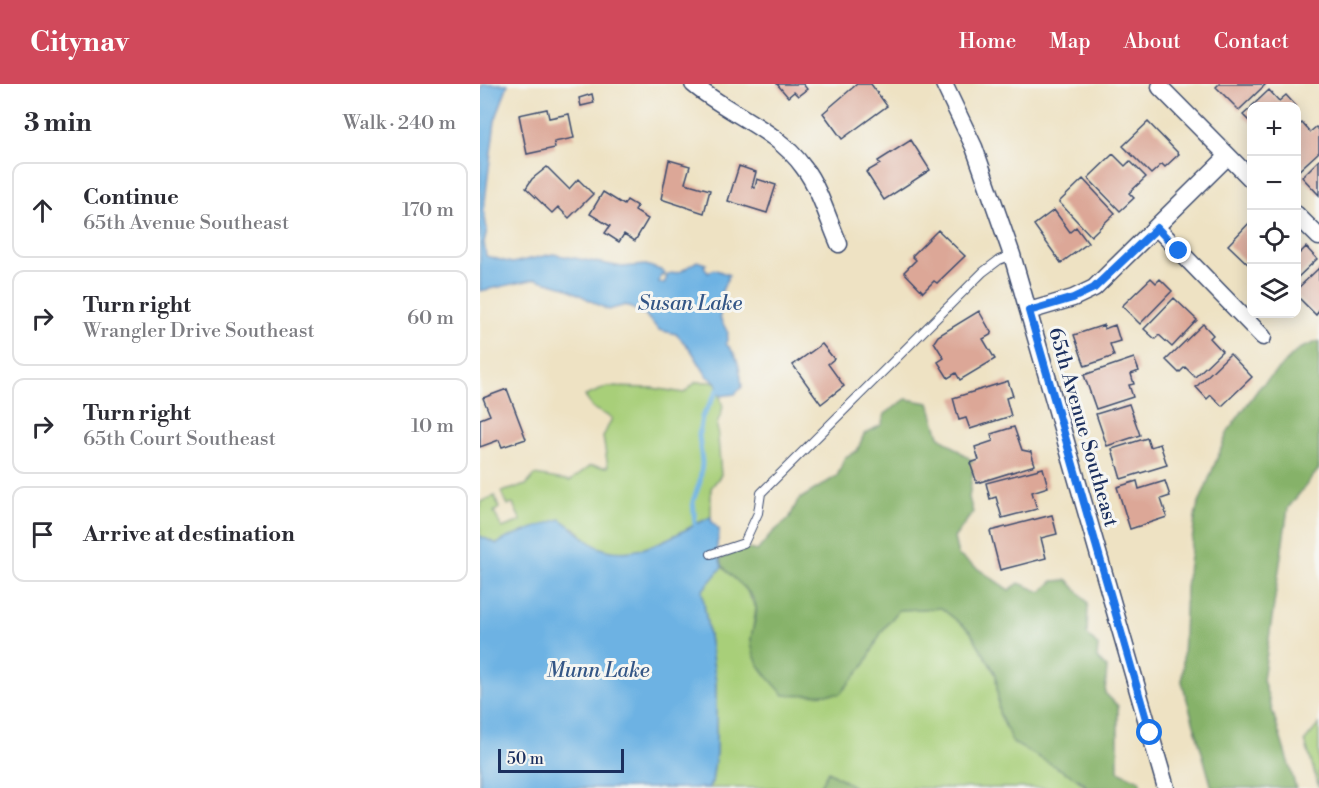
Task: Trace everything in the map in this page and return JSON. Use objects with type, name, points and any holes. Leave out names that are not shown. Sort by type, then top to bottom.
[{"type":"street","points":[[693,84],[714,100],[762,129],[805,168],[839,244]]},
{"type":"street","name":"65th Avenue Southeast","points":[[944,84],[974,147],[1012,255],[1166,788]]},
{"type":"street","points":[[1160,87],[1247,176]]},
{"type":"street","points":[[1029,311],[1073,298],[1094,288],[1228,156]]},
{"type":"street","points":[[1301,219],[1319,237]]},
{"type":"street","points":[[1157,228],[1263,337]]},
{"type":"lane","points":[[711,554],[744,543],[758,513],[761,493],[983,272],[999,260],[1012,255]]},
{"type":"green space","points":[[1319,341],[1319,469],[1288,508],[1263,680],[1296,788],[1212,788],[1182,682],[1186,587],[1196,511],[1228,431],[1259,388],[1299,349]]},
{"type":"green space","points":[[696,382],[716,382],[723,407],[717,425],[721,475],[711,488],[711,517],[655,544],[624,552],[610,551],[596,546],[574,527],[526,531],[497,544],[480,536],[480,502],[495,496],[499,508],[494,512],[502,528],[521,521],[513,504],[508,505],[501,492],[526,485],[535,475],[570,481],[590,466],[608,467],[603,437],[612,418],[592,408],[585,396],[607,387],[653,388],[684,393]]},
{"type":"green space","points":[[906,399],[929,403],[939,436],[974,462],[969,498],[973,512],[954,538],[958,555],[1009,590],[1019,583],[1041,592],[1053,581],[1068,580],[1088,603],[1087,634],[1098,646],[1097,658],[1107,668],[1105,693],[1118,706],[1118,771],[1140,781],[1141,788],[1087,788],[1083,782],[1013,743],[999,713],[996,674],[970,631],[941,608],[899,610],[882,631],[865,664],[840,694],[784,695],[758,664],[751,640],[756,611],[754,600],[727,572],[720,559],[740,547],[757,551],[773,532],[789,519],[798,500],[837,476],[845,457],[857,451],[864,434],[881,425],[885,414]]},
{"type":"green space","points":[[722,567],[743,584],[756,608],[751,641],[865,664],[882,631],[899,610],[941,608],[970,631],[996,675],[999,713],[1087,788],[853,788],[828,771],[819,788],[708,788],[712,782],[716,753],[716,682],[702,590]]},
{"type":"green space","points":[[1319,724],[1319,788],[1305,741]]},
{"type":"green space","points":[[828,771],[856,788],[819,788]]},
{"type":"water","name":"Susan Lake","points":[[483,84],[508,84],[495,121],[484,211],[487,230],[484,242],[486,256],[512,263],[553,254],[622,267],[646,265],[664,271],[665,276],[661,275],[659,282],[664,284],[668,274],[680,272],[697,261],[706,264],[704,266],[708,273],[714,269],[729,275],[721,293],[720,318],[728,333],[726,344],[734,353],[739,369],[742,387],[735,394],[720,396],[716,382],[707,376],[691,350],[676,334],[659,330],[645,315],[626,305],[608,310],[565,287],[536,279],[480,291],[480,89]]},
{"type":"water","name":"Munn Lake","points":[[711,517],[712,523],[719,532],[717,550],[722,567],[702,591],[716,682],[716,753],[712,782],[708,788],[480,788],[480,536],[497,544],[509,537],[560,519],[598,547],[627,552],[671,538]]},
{"type":"building","points":[[777,84],[803,84],[807,89],[798,96],[794,92],[788,97]]},
{"type":"building","points":[[857,84],[871,84],[887,106],[842,139],[823,113]]},
{"type":"building","points":[[1219,84],[1266,84],[1239,110],[1216,87]]},
{"type":"building","points":[[1269,90],[1279,101],[1286,95],[1292,102],[1256,102]]},
{"type":"building","points":[[592,94],[594,103],[581,106],[579,98]]},
{"type":"building","points":[[547,109],[549,118],[569,114],[574,138],[554,142],[555,148],[527,154],[519,115]]},
{"type":"building","points":[[1148,122],[1179,154],[1165,167],[1162,164],[1151,174],[1123,146]]},
{"type":"building","points":[[1301,124],[1310,132],[1316,127],[1319,130],[1319,152],[1301,168],[1301,156]]},
{"type":"building","points":[[911,140],[930,170],[884,200],[866,172],[880,164],[878,161]]},
{"type":"building","points":[[1113,154],[1125,166],[1130,161],[1146,177],[1129,193],[1134,198],[1120,211],[1088,178]]},
{"type":"building","points":[[669,160],[690,166],[685,183],[710,190],[704,213],[661,199]]},
{"type":"building","points":[[1319,160],[1319,195],[1302,177]]},
{"type":"building","points":[[739,166],[756,172],[752,187],[755,188],[757,179],[776,185],[767,213],[728,201]]},
{"type":"building","points":[[547,167],[569,189],[578,179],[593,194],[569,218],[558,207],[552,213],[526,188],[532,179]]},
{"type":"building","points":[[1083,179],[1115,213],[1091,236],[1059,202]]},
{"type":"building","points":[[603,192],[624,205],[627,200],[637,206],[635,211],[648,219],[635,241],[624,234],[619,242],[605,233],[610,226],[590,214]]},
{"type":"building","points":[[1054,210],[1070,232],[1076,227],[1088,243],[1061,263],[1034,225]]},
{"type":"building","points":[[1247,225],[1247,263],[1228,245]]},
{"type":"building","points":[[938,230],[965,256],[937,283],[934,281],[923,292],[904,272],[916,260],[912,256]]},
{"type":"building","points":[[1306,247],[1317,259],[1301,274],[1301,264],[1301,252]]},
{"type":"building","points":[[1319,268],[1319,311],[1316,315],[1301,300],[1301,285]]},
{"type":"building","points":[[1151,278],[1156,283],[1160,279],[1172,291],[1140,324],[1122,306]]},
{"type":"building","points":[[1174,298],[1197,320],[1172,347],[1159,335],[1155,339],[1144,329]]},
{"type":"building","points":[[979,311],[992,334],[983,339],[995,359],[960,380],[956,373],[948,378],[938,362],[944,358],[934,342],[938,336]]},
{"type":"building","points":[[1203,324],[1213,335],[1210,338],[1222,351],[1195,377],[1185,367],[1179,373],[1166,360]]},
{"type":"building","points":[[1104,325],[1104,329],[1115,325],[1120,341],[1110,344],[1114,356],[1085,366],[1074,335]]},
{"type":"building","points":[[822,344],[834,359],[828,364],[844,386],[821,404],[793,365]]},
{"type":"building","points":[[1230,354],[1252,377],[1222,406],[1211,395],[1207,399],[1196,387]]},
{"type":"building","points":[[1134,358],[1139,371],[1131,374],[1134,384],[1129,385],[1133,397],[1096,409],[1084,375]]},
{"type":"building","points":[[1008,381],[1013,396],[1006,398],[1011,416],[970,429],[966,418],[959,420],[953,398]]},
{"type":"building","points":[[507,389],[526,439],[502,447],[499,440],[480,447],[480,419],[490,415],[483,398]]},
{"type":"building","points":[[1129,404],[1140,435],[1107,446],[1096,414]]},
{"type":"building","points":[[1014,427],[1022,450],[1031,452],[1035,465],[977,483],[970,463],[979,460],[975,447],[993,441],[991,434]]},
{"type":"building","points":[[1147,438],[1150,447],[1160,444],[1167,465],[1121,479],[1112,449]]},
{"type":"building","points":[[1043,468],[1048,487],[1032,492],[1037,509],[1002,518],[996,497],[990,499],[986,483]]},
{"type":"building","points":[[1137,481],[1139,489],[1165,481],[1170,496],[1161,499],[1167,517],[1130,529],[1117,487]]},
{"type":"building","points":[[1052,515],[1057,534],[1041,538],[1046,558],[1000,570],[990,531]]},
{"type":"waterway","points":[[695,524],[693,501],[700,482],[702,463],[699,435],[702,417],[718,390]]},
{"type":"route","points":[[1150,733],[1029,311],[1073,298],[1094,288],[1157,228],[1179,251]]}]
